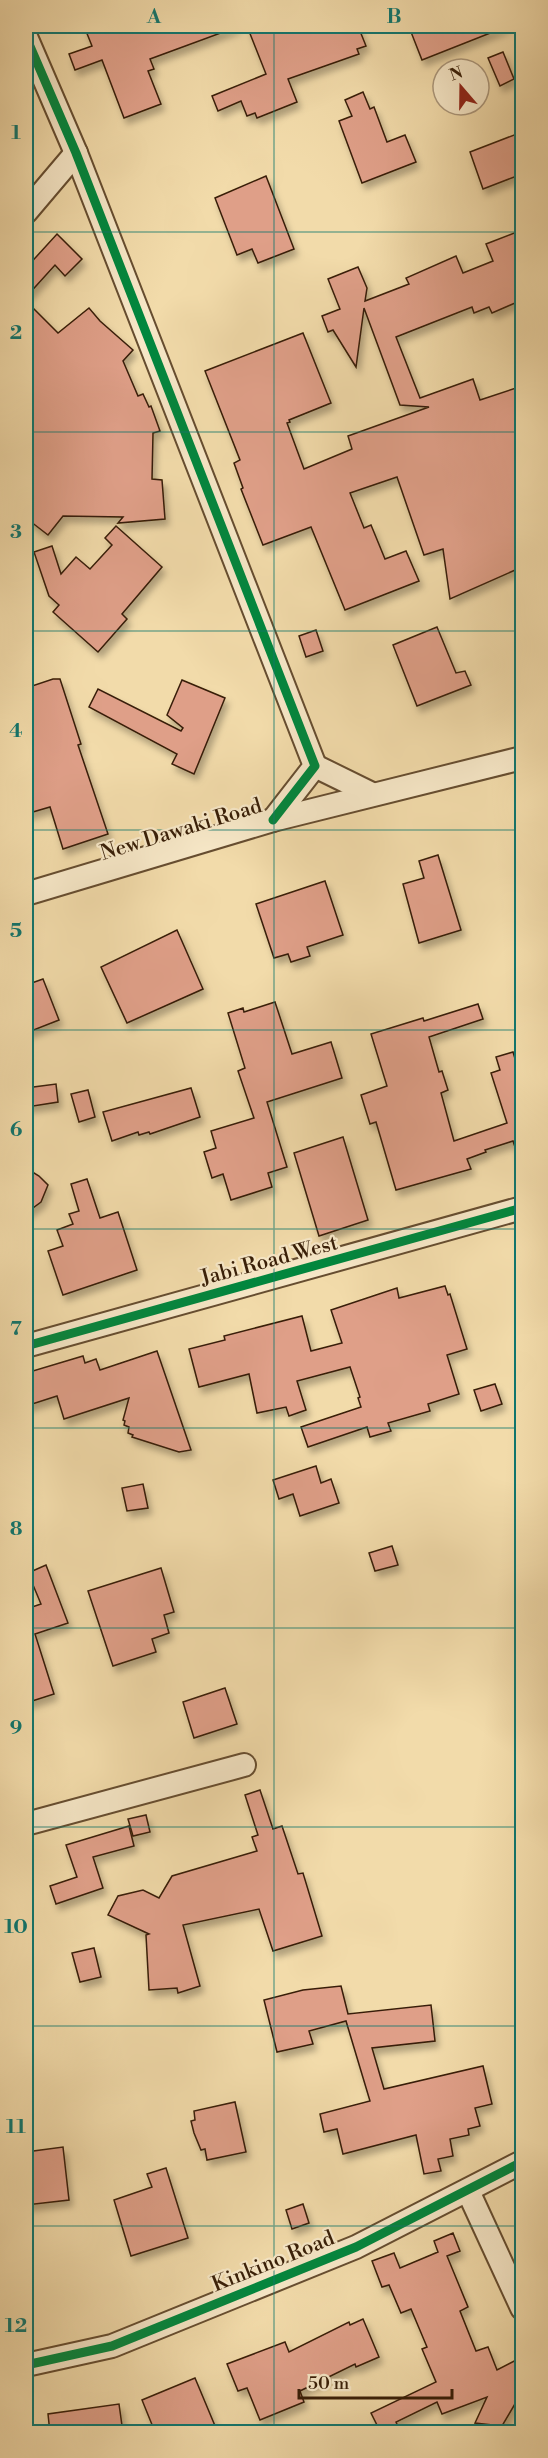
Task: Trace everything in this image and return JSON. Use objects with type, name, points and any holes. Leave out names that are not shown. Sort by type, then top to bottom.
[{"type":"street","points":[[26,37],[76,153],[315,766],[372,794]]},
{"type":"street","points":[[26,212],[76,153]]},
{"type":"street","name":"New Dawaki Road","points":[[26,894],[273,820],[522,758]]},
{"type":"street","points":[[273,820],[315,766]]},
{"type":"street","name":"Jabi Road West","points":[[26,1346],[522,1208]]},
{"type":"street","points":[[26,1824],[244,1765]]},
{"type":"street","name":"Kinkino Road","points":[[26,2365],[112,2346],[356,2247],[522,2162]]},
{"type":"street","points":[[468,2191],[522,2308]]},
{"type":"building","points":[[84,26],[237,27],[150,59],[154,69],[148,71],[161,104],[124,118],[102,60],[75,70],[69,54],[92,46]]},
{"type":"building","points":[[247,26],[358,26],[366,46],[357,49],[359,54],[288,79],[297,102],[257,118],[255,113],[247,116],[241,101],[218,111],[212,96],[266,74]]},
{"type":"building","points":[[428,26],[508,26],[422,60],[411,32]]},
{"type":"building","points":[[503,52],[514,79],[500,86],[491,65],[490,57]]},
{"type":"building","points":[[363,92],[370,109],[374,107],[387,142],[405,135],[416,162],[362,183],[339,121],[352,116],[345,100]]},
{"type":"building","points":[[522,132],[522,174],[483,189],[470,152]]},
{"type":"building","points":[[266,176],[294,249],[258,263],[252,249],[237,255],[215,198]]},
{"type":"building","points":[[522,230],[522,300],[492,313],[489,307],[474,313],[472,307],[396,337],[420,398],[473,379],[480,400],[522,386],[522,567],[450,599],[443,549],[424,555],[397,477],[350,493],[364,528],[371,525],[385,559],[406,551],[419,581],[345,610],[311,527],[263,545],[241,489],[243,488],[234,463],[240,460],[205,371],[303,333],[331,403],[289,420],[290,422],[287,423],[304,469],[352,449],[348,436],[429,407],[400,405],[364,308],[356,367],[333,330],[328,332],[322,316],[340,309],[328,279],[358,267],[367,288],[365,301],[409,284],[406,278],[456,256],[463,273],[493,261],[486,244]]},
{"type":"building","points":[[57,234],[82,259],[65,276],[55,265],[26,297],[26,268]]},
{"type":"building","points":[[26,301],[58,333],[89,308],[100,321],[133,350],[123,361],[138,396],[143,394],[149,407],[151,406],[160,431],[153,433],[152,479],[162,480],[165,519],[118,523],[123,517],[63,516],[48,535],[26,518]]},
{"type":"building","points":[[116,526],[162,567],[122,614],[127,619],[98,652],[53,612],[59,605],[49,596],[34,552],[52,546],[61,574],[76,557],[90,569],[112,545],[105,538]]},
{"type":"building","points":[[437,627],[456,673],[465,671],[471,685],[417,706],[393,645]]},
{"type":"building","points":[[316,630],[323,651],[306,657],[299,636]]},
{"type":"building","points":[[60,679],[81,744],[78,745],[108,834],[63,849],[50,807],[26,814],[26,688]]},
{"type":"building","points":[[182,680],[225,698],[194,774],[172,764],[177,754],[89,707],[98,689],[181,731],[183,728],[167,715]]},
{"type":"building","points":[[438,855],[461,930],[419,943],[403,884],[424,878],[419,861]]},
{"type":"building","points":[[325,881],[343,935],[307,947],[310,956],[291,962],[288,954],[274,958],[256,904]]},
{"type":"building","points":[[177,930],[203,989],[127,1023],[101,967]]},
{"type":"building","points":[[43,979],[59,1020],[26,1033],[26,985]]},
{"type":"building","points":[[275,1002],[292,1054],[331,1042],[342,1078],[267,1102],[287,1167],[268,1173],[272,1187],[231,1200],[223,1174],[212,1178],[204,1152],[216,1148],[211,1131],[254,1118],[238,1071],[245,1068],[228,1013],[243,1008],[244,1012]]},
{"type":"building","points":[[478,1004],[483,1019],[429,1037],[439,1072],[442,1071],[448,1090],[441,1093],[454,1141],[507,1123],[491,1073],[500,1070],[496,1057],[513,1052],[522,1082],[522,1159],[519,1159],[513,1141],[485,1150],[486,1152],[467,1159],[471,1169],[396,1190],[376,1122],[370,1124],[361,1095],[387,1086],[371,1034]]},
{"type":"building","points":[[56,1084],[58,1102],[27,1107],[26,1088]]},
{"type":"building","points":[[191,1088],[200,1117],[150,1134],[149,1132],[139,1135],[138,1132],[112,1141],[103,1112]]},
{"type":"building","points":[[88,1090],[95,1117],[79,1122],[71,1094]]},
{"type":"building","points":[[343,1137],[368,1220],[319,1236],[294,1153]]},
{"type":"building","points":[[26,1168],[48,1185],[41,1202],[26,1213]]},
{"type":"building","points":[[87,1179],[100,1218],[118,1212],[137,1270],[63,1295],[48,1251],[63,1246],[57,1230],[73,1224],[69,1214],[79,1211],[71,1184]]},
{"type":"building","points":[[445,1286],[448,1295],[450,1294],[467,1349],[447,1355],[459,1394],[428,1404],[430,1411],[388,1423],[391,1431],[370,1437],[367,1427],[308,1447],[301,1427],[361,1407],[350,1367],[297,1381],[306,1410],[289,1416],[286,1407],[257,1413],[249,1374],[199,1387],[189,1349],[225,1340],[224,1336],[302,1316],[311,1351],[342,1343],[331,1310],[397,1288],[399,1298]]},
{"type":"building","points":[[157,1351],[191,1450],[179,1452],[132,1437],[133,1435],[128,1433],[129,1427],[124,1425],[123,1420],[129,1398],[64,1419],[57,1396],[26,1406],[26,1373],[83,1356],[85,1363],[96,1359],[100,1370]]},
{"type":"building","points":[[495,1384],[502,1404],[481,1411],[474,1390]]},
{"type":"building","points":[[316,1466],[321,1483],[331,1479],[339,1503],[300,1516],[293,1494],[279,1499],[273,1480]]},
{"type":"building","points":[[143,1484],[148,1508],[127,1511],[122,1488]]},
{"type":"building","points":[[392,1546],[398,1565],[375,1571],[369,1553]]},
{"type":"building","points":[[46,1565],[68,1623],[35,1634],[54,1694],[26,1703],[26,1609],[41,1604],[28,1573]]},
{"type":"building","points":[[161,1568],[174,1612],[164,1615],[169,1633],[152,1639],[156,1652],[113,1666],[88,1591]]},
{"type":"building","points":[[225,1688],[237,1724],[194,1738],[183,1702]]},
{"type":"building","points":[[260,1790],[273,1829],[282,1826],[298,1874],[303,1873],[322,1936],[273,1951],[259,1909],[183,1925],[200,1986],[178,1993],[177,1988],[149,1990],[146,1935],[149,1934],[108,1915],[118,1896],[143,1890],[159,1898],[172,1876],[257,1851],[252,1837],[258,1835],[245,1795]]},
{"type":"building","points":[[146,1815],[150,1832],[133,1836],[128,1819]]},
{"type":"building","points":[[129,1826],[134,1846],[93,1857],[103,1888],[56,1904],[50,1886],[77,1877],[66,1845]]},
{"type":"building","points":[[94,1948],[101,1977],[80,1982],[72,1953]]},
{"type":"building","points":[[341,1986],[348,2014],[431,2005],[435,2041],[372,2048],[384,2089],[483,2066],[492,2104],[475,2108],[480,2126],[468,2129],[469,2135],[450,2139],[453,2156],[438,2159],[441,2171],[424,2174],[416,2135],[343,2154],[337,2129],[324,2132],[320,2114],[370,2101],[346,2021],[309,2031],[313,2044],[277,2052],[264,2000],[303,1990]]},
{"type":"building","points":[[235,2102],[246,2152],[207,2160],[205,2149],[201,2150],[194,2133],[191,2121],[195,2120],[194,2111]]},
{"type":"building","points":[[63,2147],[69,2200],[26,2205],[26,2152]]},
{"type":"building","points":[[166,2168],[188,2238],[131,2256],[114,2200],[152,2187],[147,2174]]},
{"type":"building","points":[[303,2204],[309,2223],[292,2229],[286,2210]]},
{"type":"building","points":[[453,2233],[460,2251],[447,2256],[468,2307],[460,2311],[476,2351],[488,2347],[497,2370],[522,2357],[522,2392],[502,2426],[475,2423],[487,2397],[442,2414],[437,2402],[396,2422],[401,2433],[381,2433],[371,2413],[436,2382],[422,2349],[427,2347],[411,2309],[401,2313],[389,2285],[382,2287],[372,2261],[394,2253],[400,2268],[438,2252],[434,2241]]},
{"type":"building","points":[[363,2319],[379,2357],[356,2367],[355,2364],[300,2391],[304,2402],[260,2420],[247,2388],[238,2391],[227,2364],[285,2342],[289,2352],[349,2322],[350,2325]]},
{"type":"building","points":[[195,2378],[218,2433],[172,2433],[169,2426],[155,2432],[142,2400]]},
{"type":"building","points":[[119,2404],[123,2433],[50,2433],[48,2414]]},
{"type":"cycle path","points":[[26,37],[76,153],[315,766],[273,820]]},
{"type":"cycle path","points":[[26,1346],[522,1208]]},
{"type":"cycle path","points":[[26,2365],[112,2346],[356,2247],[522,2162]]}]
